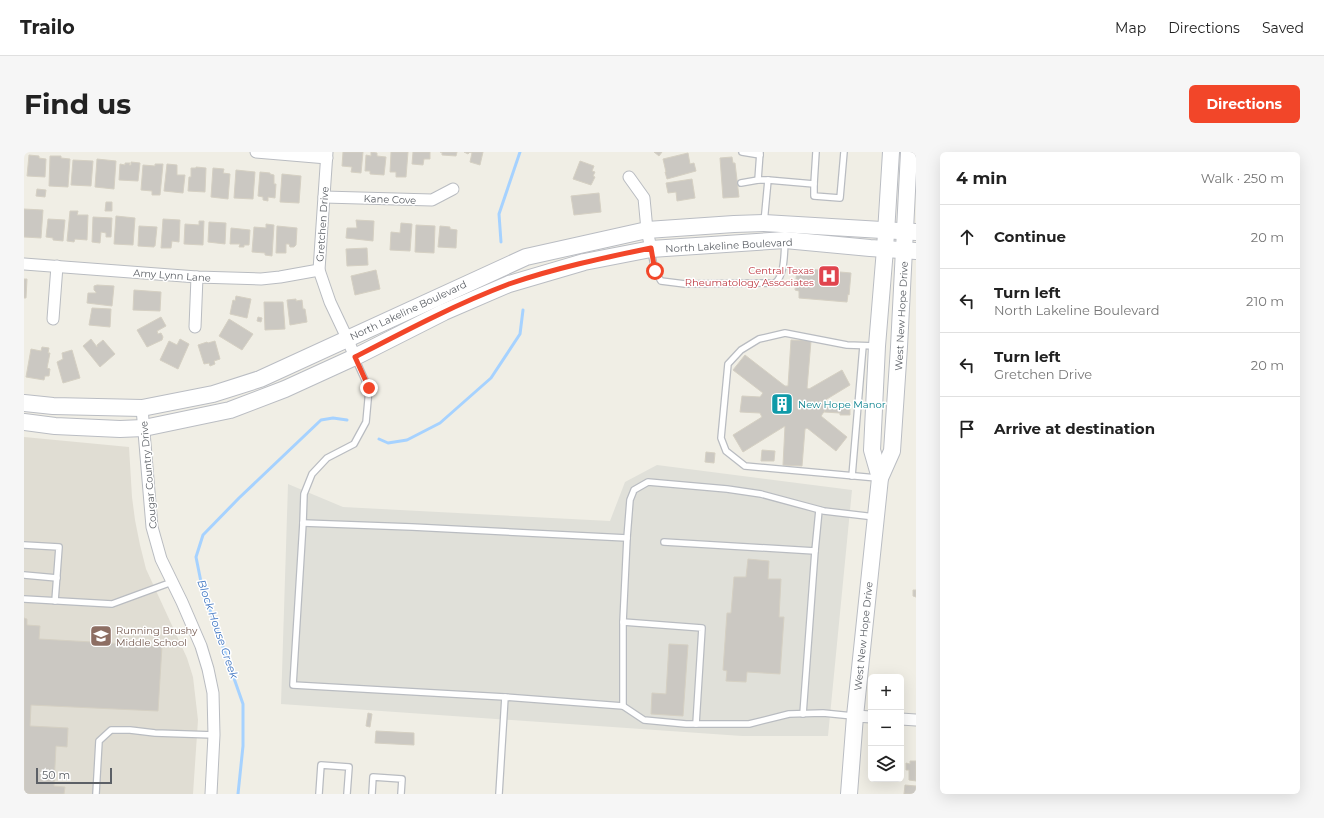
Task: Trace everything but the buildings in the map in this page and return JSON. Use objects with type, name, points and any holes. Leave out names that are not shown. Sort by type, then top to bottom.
[{"type":"main road","name":"West New Hope Drive","points":[[880,478],[872,450],[870,346],[885,249],[891,152]]},
{"type":"main road","name":"West New Hope Drive","points":[[849,794],[854,716],[880,478],[892,451],[910,250],[909,152]]},
{"type":"main road","name":"North Lakeline Boulevard","points":[[24,403],[53,406],[142,408],[213,394],[260,379],[526,257],[647,230],[764,223],[911,232]]},
{"type":"main road","name":"North Lakeline Boulevard","points":[[24,422],[120,429],[144,428],[230,410],[285,389],[355,357],[444,312],[509,284],[584,262],[651,248],[785,240],[910,250]]},
{"type":"street","points":[[256,152],[327,155]]},
{"type":"street","name":"Gretchen Drive","points":[[327,155],[319,270],[330,302],[355,357]]},
{"type":"street","points":[[629,177],[644,198],[647,230],[651,248]]},
{"type":"street","name":"Kane Cove","points":[[324,197],[432,200],[453,189]]},
{"type":"street","name":"Amy Lynn Lane","points":[[24,264],[197,277],[261,279],[319,270]]},
{"type":"street","points":[[53,319],[57,266]]},
{"type":"street","points":[[195,327],[197,277]]},
{"type":"street","name":"Cougar Country Drive","points":[[142,408],[149,509],[152,527],[161,559],[201,646],[213,693],[214,735],[211,794]]},
{"type":"street","points":[[854,716],[868,717]]},
{"type":"street","points":[[904,719],[916,720]]},
{"type":"lane","points":[[742,152],[760,154],[758,180]]},
{"type":"lane","points":[[816,152],[814,196],[840,198],[844,152]]},
{"type":"lane","points":[[741,183],[768,180],[814,184]]},
{"type":"lane","points":[[764,223],[768,180]]},
{"type":"lane","points":[[651,248],[655,271],[661,280],[666,282],[685,284],[775,283],[778,281],[782,271],[785,240]]},
{"type":"lane","points":[[852,476],[870,346],[847,345],[785,333],[759,339],[741,350],[728,364],[721,438],[726,451],[745,466],[852,476],[880,478]]},
{"type":"lane","name":"Gretchen Drive","points":[[355,357],[369,388],[366,422],[354,444],[327,458],[312,474],[304,494],[293,685],[505,697]]},
{"type":"lane","points":[[623,706],[623,622],[627,538],[630,500],[634,490],[648,482],[727,489],[761,494],[819,510],[876,517]]},
{"type":"lane","points":[[803,714],[819,510]]},
{"type":"lane","points":[[303,523],[627,538]]},
{"type":"lane","points":[[664,542],[815,551]]},
{"type":"lane","points":[[24,545],[59,547],[55,601]]},
{"type":"lane","points":[[24,575],[57,578]]},
{"type":"lane","points":[[24,599],[112,604],[172,582]]},
{"type":"lane","points":[[623,622],[702,628],[696,724]]},
{"type":"lane","points":[[499,794],[505,697],[623,706],[644,720],[696,724],[749,724],[789,714],[823,713],[854,716]]},
{"type":"lane","points":[[96,794],[99,741],[111,730],[214,735]]},
{"type":"lane","points":[[319,794],[321,765],[349,767],[347,794]]},
{"type":"lane","points":[[372,794],[373,777],[402,779],[401,794]]},
{"type":"shaded area","name":"Running Brushy Middle School","points":[[24,437],[129,447],[135,520],[146,569],[187,658],[193,677],[198,720],[193,794],[24,794]]},
{"type":"shaded area","points":[[657,465],[852,490],[828,736],[742,736],[281,704],[288,484],[343,507],[610,521],[625,482]]},
{"type":"waterway","name":"Block House Creek","points":[[501,242],[499,214],[520,152]]},
{"type":"waterway","name":"Block House Creek","points":[[379,439],[388,443],[407,440],[440,423],[491,378],[520,334],[523,310]]},
{"type":"waterway","name":"Block House Creek","points":[[238,794],[243,746],[243,704],[202,587],[196,557],[203,535],[239,498],[321,420],[333,418],[347,420]]},
{"type":"place","name":"Central Texas Rheumatology Associates","points":[[829,276]]},
{"type":"place","name":"New Hope Manor","points":[[782,404]]},
{"type":"place","name":"Running Brushy Middle School","points":[[101,636]]},
{"type":"route","points":[[369,388],[355,357],[444,312],[509,284],[584,262],[651,248],[655,271]]}]
